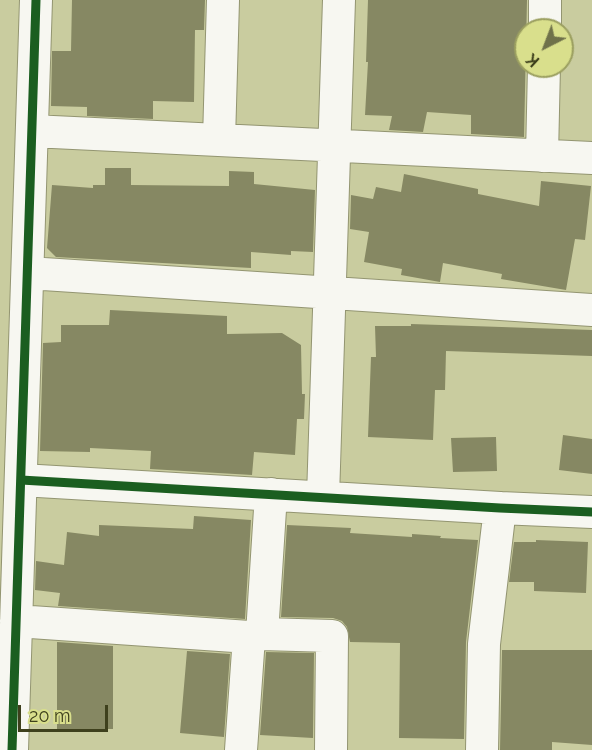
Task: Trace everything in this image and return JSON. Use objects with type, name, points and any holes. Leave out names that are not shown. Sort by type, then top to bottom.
[{"type":"street","points":[[12,750],[36,0]]},
{"type":"street","points":[[219,140],[223,0]]},
{"type":"street","points":[[323,497],[339,0]]},
{"type":"street","points":[[545,0],[545,18]]},
{"type":"street","points":[[542,156],[544,78]]},
{"type":"street","points":[[32,131],[592,158]]},
{"type":"street","points":[[28,273],[592,310]]},
{"type":"street","points":[[21,480],[592,512]]},
{"type":"street","points":[[241,750],[271,494]]},
{"type":"street","points":[[482,750],[483,644],[500,508]]},
{"type":"street","points":[[16,621],[256,635],[332,636],[331,750]]},
{"type":"building","points":[[72,0],[205,0],[204,30],[195,30],[194,102],[153,101],[153,119],[87,116],[87,107],[51,106],[52,51],[71,51]]},
{"type":"building","points":[[368,0],[527,0],[527,18],[514,18],[514,78],[525,78],[524,137],[471,134],[471,115],[427,112],[423,132],[389,130],[392,116],[365,115],[368,62],[366,62]]},
{"type":"building","points":[[105,168],[131,168],[131,185],[229,186],[229,171],[254,172],[254,184],[315,190],[313,252],[291,251],[291,255],[251,252],[251,268],[56,257],[47,248],[52,185],[93,188],[93,185],[105,185]]},
{"type":"building","points":[[404,174],[478,189],[478,194],[539,206],[541,181],[591,186],[585,240],[575,239],[566,290],[501,279],[502,274],[443,263],[440,282],[401,275],[402,269],[364,262],[369,232],[350,229],[351,195],[373,199],[376,187],[401,192]]},
{"type":"building","points":[[110,310],[227,316],[227,334],[282,333],[301,345],[302,394],[305,394],[304,419],[297,419],[295,455],[254,452],[252,475],[150,469],[151,451],[90,448],[90,452],[40,451],[43,343],[61,342],[61,325],[109,325]]},
{"type":"building","points":[[411,324],[592,330],[592,356],[446,351],[445,390],[435,390],[433,440],[368,437],[371,357],[376,357],[375,326],[411,326]]},
{"type":"building","points":[[563,435],[592,439],[592,474],[559,470]]},
{"type":"building","points":[[496,437],[497,471],[453,472],[451,438]]},
{"type":"building","points":[[194,516],[251,520],[245,619],[58,606],[60,593],[35,590],[36,561],[64,565],[67,532],[99,536],[99,525],[193,529]]},
{"type":"building","points":[[287,525],[351,528],[350,533],[412,537],[412,534],[478,540],[466,642],[464,739],[399,738],[400,643],[350,642],[347,627],[342,621],[333,618],[281,617]]},
{"type":"building","points":[[536,540],[588,542],[586,593],[534,591],[534,582],[509,582],[514,542],[536,542]]},
{"type":"building","points":[[57,642],[113,646],[113,729],[57,729]]},
{"type":"building","points":[[502,650],[592,650],[592,745],[552,742],[552,750],[500,750]]},
{"type":"building","points":[[187,651],[230,654],[224,737],[180,733]]},
{"type":"building","points":[[266,652],[314,653],[313,738],[260,735]]},
{"type":"cycle path","points":[[12,750],[36,0]]},
{"type":"cycle path","points":[[21,480],[592,512]]}]
